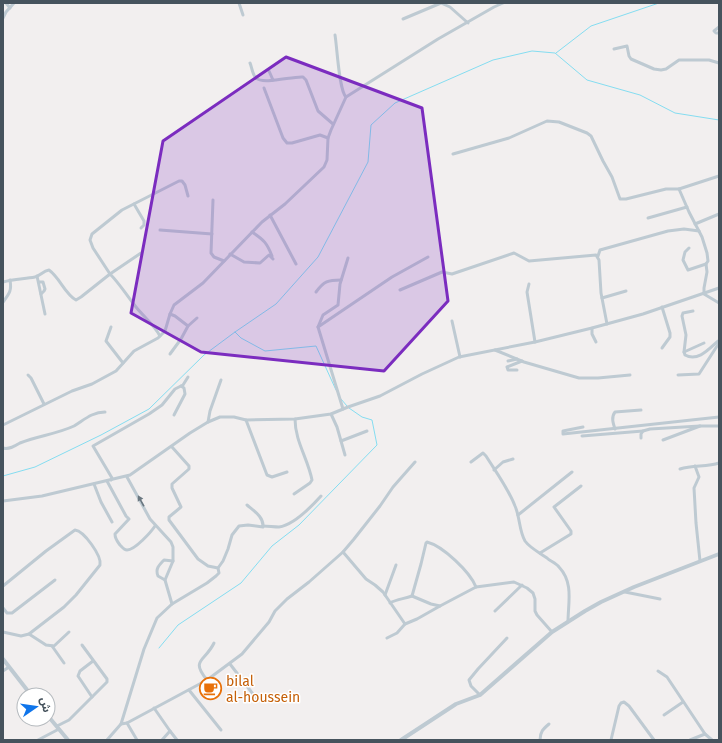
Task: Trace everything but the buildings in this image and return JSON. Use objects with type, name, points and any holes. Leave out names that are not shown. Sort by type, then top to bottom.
[{"type":"street","points":[[6,3],[10,8]]},
{"type":"street","points":[[3,18],[14,3]]},
{"type":"street","points":[[239,3],[244,15]]},
{"type":"street","points":[[404,19],[441,3],[450,7],[468,23]]},
{"type":"street","points":[[3,425],[72,391],[92,384],[116,371],[134,351],[160,336],[168,326],[170,314],[174,305],[203,283],[252,232],[285,204],[324,167],[327,160],[328,138],[346,97],[438,39],[468,23],[494,6],[503,3]]},
{"type":"street","points":[[719,27],[714,30],[716,33],[719,33]]},
{"type":"street","points":[[335,35],[340,81],[343,94],[346,97]]},
{"type":"street","points":[[614,49],[627,46],[630,58],[658,70],[666,69],[678,60],[709,60],[719,63]]},
{"type":"street","points":[[250,63],[253,74],[257,79],[273,80],[303,77],[306,80],[318,111],[334,124]]},
{"type":"street","points":[[269,71],[273,80]]},
{"type":"street","points":[[264,88],[282,138],[287,143],[320,135],[328,138]]},
{"type":"street","points":[[453,154],[501,141],[547,121],[554,121],[587,133],[591,136],[612,177],[620,199],[623,200],[666,189],[679,189],[719,176]]},
{"type":"street","points":[[160,336],[136,307],[121,284],[110,274],[93,248],[90,240],[92,234],[122,210],[181,181],[185,186],[188,196]]},
{"type":"street","points":[[679,189],[699,231],[707,252],[708,261],[706,264],[707,272],[704,294]]},
{"type":"street","points":[[213,200],[212,256],[224,261]]},
{"type":"street","points":[[134,204],[144,221],[144,225],[141,228]]},
{"type":"street","points":[[648,218],[687,207]]},
{"type":"street","points":[[695,224],[719,214]]},
{"type":"street","points":[[270,216],[296,264]]},
{"type":"street","points":[[607,324],[602,298],[598,256],[600,250],[668,231],[684,229],[699,231]]},
{"type":"street","points":[[160,230],[212,234]]},
{"type":"street","points":[[230,254],[246,262],[260,263],[268,255],[272,257],[269,246],[264,240],[252,232]]},
{"type":"street","points":[[689,248],[685,252],[683,260],[688,270],[706,264]]},
{"type":"street","points":[[3,282],[37,276],[49,270],[53,273],[70,296],[76,300],[141,253]]},
{"type":"street","points":[[400,290],[442,272],[452,274],[514,253],[529,261],[598,256]]},
{"type":"street","points":[[318,327],[392,277],[428,257]]},
{"type":"street","points":[[344,408],[318,327],[323,315],[338,305],[341,280],[348,258]]},
{"type":"street","points":[[37,276],[45,314]]},
{"type":"street","points":[[3,302],[10,293],[10,280]]},
{"type":"street","points":[[316,292],[329,280],[341,280]]},
{"type":"street","points":[[529,284],[527,292],[535,342]]},
{"type":"street","points":[[3,501],[42,496],[127,477],[208,422],[220,417],[234,417],[246,420],[295,420],[331,414],[352,405],[380,396],[422,374],[460,357],[535,342],[592,328],[704,294],[719,288]]},
{"type":"street","points":[[602,298],[626,291]]},
{"type":"street","points":[[704,294],[719,303]]},
{"type":"street","points":[[662,307],[670,332],[670,338],[662,348]]},
{"type":"street","points":[[684,352],[686,335],[682,316],[683,313],[693,311]]},
{"type":"street","points":[[170,314],[188,326]]},
{"type":"street","points":[[170,354],[188,326],[197,318]]},
{"type":"street","points":[[452,321],[460,357]]},
{"type":"street","points":[[112,327],[106,341],[123,363]]},
{"type":"street","points":[[592,328],[592,334],[596,342]]},
{"type":"street","points":[[684,352],[687,356],[699,356],[718,341],[719,342]]},
{"type":"street","points":[[678,375],[699,374],[719,342]]},
{"type":"street","points":[[684,352],[704,343]]},
{"type":"street","points":[[493,350],[522,361],[579,378],[630,375]]},
{"type":"street","points":[[508,361],[518,359]]},
{"type":"street","points":[[517,370],[508,370],[507,367],[522,361]]},
{"type":"street","points":[[28,375],[44,404]]},
{"type":"street","points":[[109,481],[112,478],[93,446],[162,405],[175,389],[181,386],[188,377]]},
{"type":"street","points":[[208,422],[210,411],[221,380]]},
{"type":"street","points":[[174,415],[185,394],[184,388],[181,386]]},
{"type":"street","points":[[615,429],[613,421],[615,412],[641,410]]},
{"type":"street","points":[[3,448],[7,449],[27,440],[49,435],[73,426],[92,414],[104,412]]},
{"type":"street","points":[[331,414],[345,455]]},
{"type":"street","points":[[583,427],[563,432],[563,434],[719,417]]},
{"type":"street","points":[[246,420],[267,475],[272,477],[287,472]]},
{"type":"street","points":[[294,494],[312,480],[308,462],[295,428],[295,420]]},
{"type":"street","points":[[582,436],[643,431],[679,426],[719,426]]},
{"type":"street","points":[[663,440],[700,426]]},
{"type":"street","points":[[341,441],[367,431]]},
{"type":"street","points":[[641,438],[643,431]]},
{"type":"street","points":[[172,447],[189,466],[189,469],[172,484],[172,488],[181,507],[169,517],[169,520],[198,559],[208,566],[218,568]]},
{"type":"street","points":[[471,462],[483,454],[510,495],[518,514],[526,541],[559,567],[569,588],[570,598],[568,622]]},
{"type":"street","points":[[494,470],[503,462],[513,459]]},
{"type":"street","points":[[121,724],[126,723],[189,690],[230,664],[251,644],[269,622],[275,611],[287,599],[343,552],[364,528],[392,487],[415,462]]},
{"type":"street","points":[[680,469],[719,463]]},
{"type":"street","points":[[695,466],[699,477],[694,488],[700,561]]},
{"type":"street","points":[[518,514],[572,472]]},
{"type":"street","points":[[127,477],[155,526],[171,542],[173,547],[173,561],[165,580],[172,604]]},
{"type":"street","points":[[109,481],[126,516],[129,519],[115,534],[115,539],[124,549],[127,550],[134,548],[150,534],[155,526]]},
{"type":"street","points":[[94,484],[101,502],[112,522]]},
{"type":"street","points":[[540,553],[571,534],[554,508],[581,486]]},
{"type":"street","points":[[107,740],[121,724],[144,649],[160,614],[172,604],[207,583],[218,574],[218,568],[223,561],[232,535],[239,526],[248,525],[280,527],[293,521],[309,509],[321,496]]},
{"type":"street","points":[[247,505],[262,519],[263,526]]},
{"type":"street","points":[[3,586],[46,551],[75,530],[83,534],[98,556],[100,562],[100,565],[76,595],[64,607],[30,634],[21,636],[3,632]]},
{"type":"street","points":[[412,596],[427,542],[434,544],[445,552],[472,579],[476,587]]},
{"type":"street","points":[[343,552],[366,579],[375,585],[385,595],[405,624]]},
{"type":"street","points":[[401,740],[456,704],[480,695],[552,632],[601,602],[624,591],[719,554]]},
{"type":"street","points":[[165,580],[160,578],[156,571],[164,560],[173,561]]},
{"type":"street","points":[[385,595],[396,566]]},
{"type":"street","points":[[3,608],[7,613],[12,613],[55,580]]},
{"type":"street","points":[[387,638],[398,633],[405,624],[417,620],[476,587],[514,582],[522,585],[533,593],[535,599],[535,611],[552,632]]},
{"type":"street","points":[[495,610],[522,585]]},
{"type":"street","points":[[624,591],[660,599]]},
{"type":"street","points":[[390,603],[412,596],[440,606]]},
{"type":"street","points":[[30,634],[46,646],[54,646],[69,632]]},
{"type":"street","points":[[480,695],[471,686],[469,680],[507,638]]},
{"type":"street","points":[[207,680],[199,668],[200,662],[212,649],[214,643]]},
{"type":"street","points":[[38,740],[69,720],[107,682],[107,679],[82,645]]},
{"type":"street","points":[[52,646],[64,663]]},
{"type":"street","points":[[3,659],[25,687]]},
{"type":"street","points":[[92,697],[78,676],[80,671],[93,661]]},
{"type":"street","points":[[230,664],[256,698]]},
{"type":"street","points":[[3,671],[9,667]]},
{"type":"street","points":[[658,671],[667,677],[705,734],[712,740]]},
{"type":"street","points":[[189,690],[221,730]]},
{"type":"street","points":[[611,740],[619,706],[624,702],[629,706],[654,740]]},
{"type":"street","points":[[664,715],[683,702]]},
{"type":"street","points":[[154,708],[177,740]]},
{"type":"street","points":[[126,723],[138,740]]},
{"type":"street","points":[[540,740],[540,734],[549,724]]},
{"type":"street","points":[[56,726],[68,740]]},
{"type":"street","points":[[162,740],[170,731]]},
{"type":"street","points":[[690,740],[705,734]]},
{"type":"highlighted area","points":[[286,57],[422,108],[448,301],[384,371],[201,352],[131,313],[163,141]]},
{"type":"waterway","points":[[556,53],[591,26],[659,3]]},
{"type":"waterway","points":[[3,476],[35,467],[101,435],[149,409],[204,355],[276,304],[318,257],[368,162],[371,125],[395,103],[493,60],[532,51],[555,53],[587,80],[640,95],[675,113],[719,120]]},
{"type":"waterway","points":[[235,332],[241,338],[265,351],[316,346],[336,390]]},
{"type":"waterway","points":[[341,399],[347,406]]},
{"type":"waterway","points":[[159,648],[178,625],[241,583],[272,546],[299,525],[377,445],[372,420],[362,417],[349,408]]},
{"type":"place","name":"bilal al-houssein","points":[[211,689]]}]
